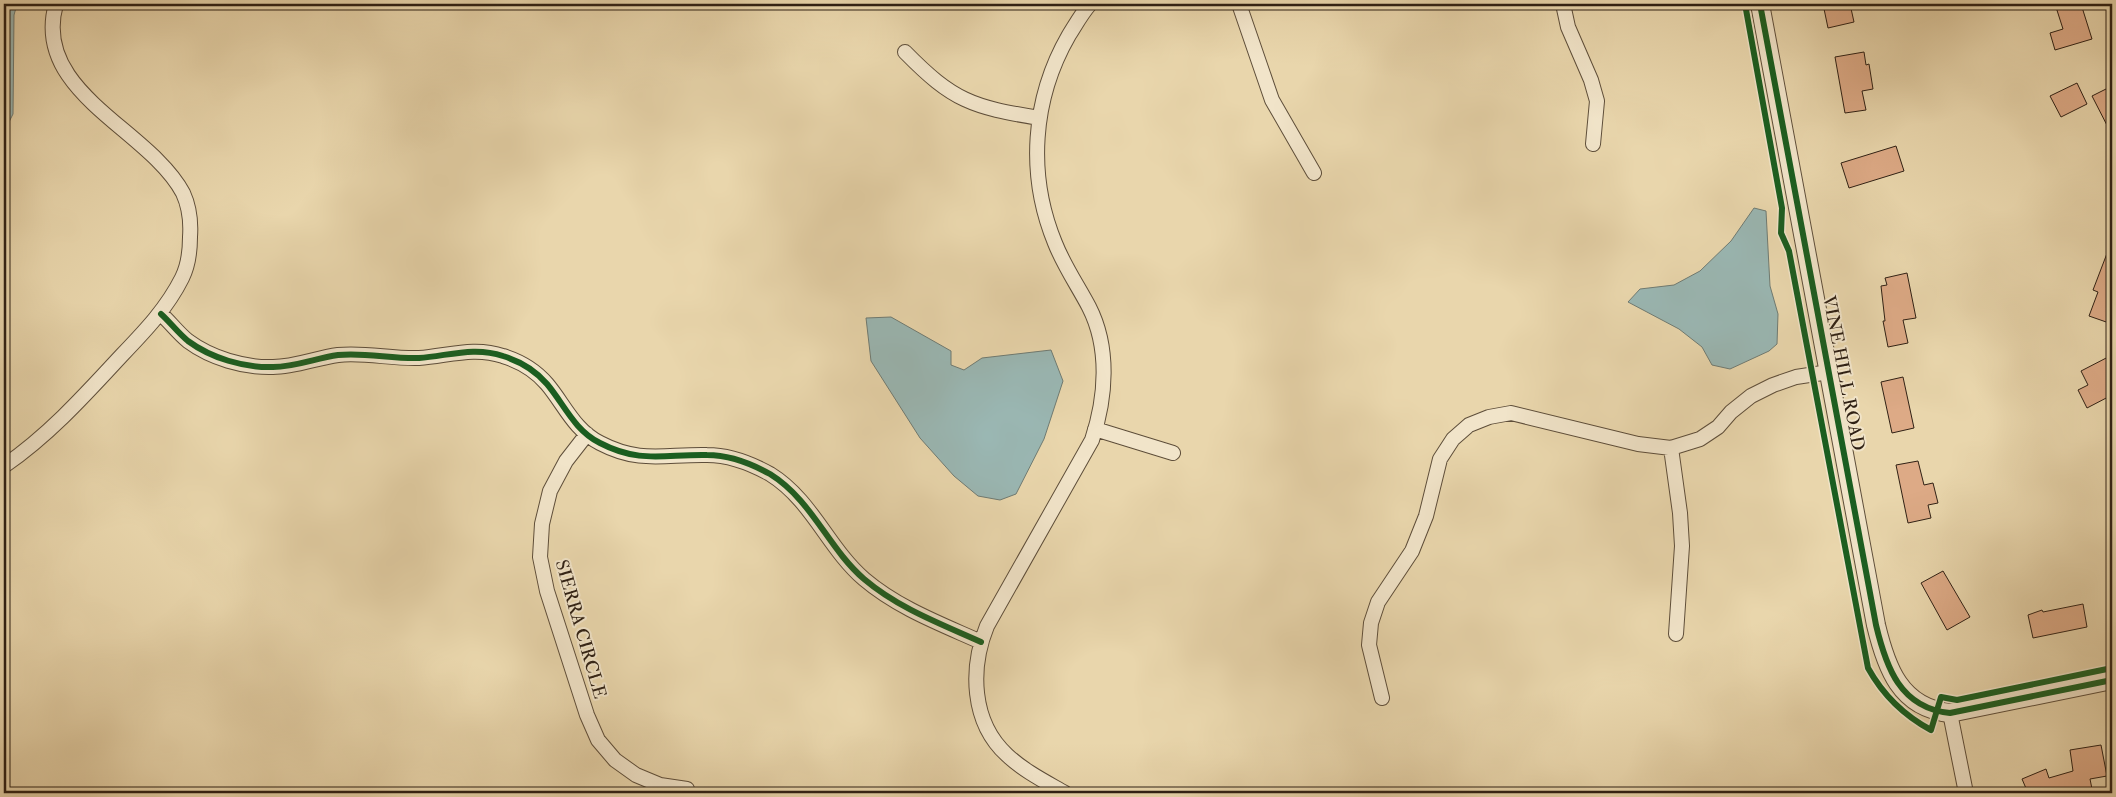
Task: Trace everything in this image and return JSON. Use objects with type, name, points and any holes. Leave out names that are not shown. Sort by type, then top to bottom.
[{"type":"street","points":[[4,466],[33,446],[70,411],[161,314],[184,276],[190,247],[191,222],[183,193],[164,169],[69,78],[59,56],[54,32],[56,4]]},
{"type":"street","points":[[1065,793],[1029,772],[1006,754],[990,733],[979,707],[975,680],[981,642],[988,626],[1076,470],[1095,429],[1102,408],[1105,374],[1100,341],[1090,309],[1055,244],[1042,204],[1036,164],[1039,118],[1046,83],[1063,46],[1090,4]]},
{"type":"street","points":[[1239,4],[1272,100],[1314,173]]},
{"type":"street","points":[[1563,4],[1568,27],[1591,80],[1597,101],[1593,144]]},
{"type":"street","name":"VINE HILL ROAD","points":[[1760,4],[1828,372],[1883,654],[1893,676],[1909,697],[1922,707],[1936,712],[1950,713]]},
{"type":"street","points":[[905,52],[931,79],[952,94],[975,106],[1039,118]]},
{"type":"street","points":[[161,314],[188,341],[213,355],[240,364],[273,368],[340,355],[419,358],[477,351],[502,355],[527,366],[546,383],[577,426],[598,442],[623,453],[650,458],[709,455],[741,461],[769,474],[795,492],[837,550],[864,579],[896,602],[981,642]]},
{"type":"street","points":[[1382,698],[1369,645],[1371,623],[1378,602],[1412,551],[1426,516],[1440,459],[1453,440],[1464,430],[1489,417],[1511,413],[1638,444],[1671,448],[1700,439],[1718,428],[1731,412],[1751,396],[1773,385],[1796,377],[1828,372]]},
{"type":"street","points":[[1095,429],[1173,453]]},
{"type":"street","name":"SIERRA CIRCLE","points":[[587,434],[566,461],[550,491],[542,524],[540,557],[547,591],[587,716],[598,740],[615,760],[636,775],[660,786],[687,789]]},
{"type":"street","points":[[1671,448],[1680,513],[1682,546],[1676,634]]},
{"type":"street","points":[[1966,793],[1950,713],[2112,680]]},
{"type":"water","points":[[4,4],[17,4],[14,15],[13,114],[4,132]]},
{"type":"water","points":[[1754,208],[1766,211],[1770,286],[1778,314],[1777,344],[1769,351],[1730,369],[1712,365],[1702,347],[1679,329],[1628,302],[1640,289],[1674,285],[1700,271],[1731,241]]},
{"type":"water","points":[[891,317],[951,351],[951,365],[964,370],[982,358],[1051,350],[1063,381],[1044,439],[1016,494],[1000,500],[978,496],[954,476],[920,438],[871,361],[866,318]]},
{"type":"building","points":[[1823,4],[1850,4],[1854,22],[1828,28]]},
{"type":"building","points":[[2055,4],[2081,4],[2092,39],[2055,50],[2050,33],[2063,29]]},
{"type":"building","points":[[1864,52],[1866,65],[1869,64],[1873,89],[1862,91],[1866,110],[1845,113],[1835,57]]},
{"type":"building","points":[[2077,83],[2087,104],[2061,117],[2050,96]]},
{"type":"building","points":[[2112,86],[2112,135],[2092,96]]},
{"type":"building","points":[[1896,146],[1904,171],[1849,188],[1841,163]]},
{"type":"building","points":[[2111,243],[2112,324],[2089,316],[2098,292],[2093,290]]},
{"type":"building","points":[[1907,273],[1916,318],[1903,320],[1908,343],[1888,347],[1883,321],[1885,321],[1881,286],[1887,285],[1885,278]]},
{"type":"building","points":[[2112,355],[2112,395],[2087,408],[2078,390],[2088,385],[2081,371]]},
{"type":"building","points":[[1903,377],[1914,428],[1892,433],[1881,382]]},
{"type":"building","points":[[1918,461],[1924,485],[1933,483],[1938,503],[1928,505],[1931,518],[1908,523],[1896,465]]},
{"type":"building","points":[[1943,571],[1970,617],[1947,630],[1921,583]]},
{"type":"building","points":[[2083,604],[2087,627],[2033,638],[2028,615],[2042,610],[2043,612]]},
{"type":"building","points":[[2101,745],[2107,776],[2090,779],[2092,789],[2065,793],[2028,793],[2022,779],[2046,769],[2049,778],[2073,771],[2070,750]]},
{"type":"cycle path","points":[[1745,4],[1782,208],[1781,233],[1789,251],[1868,668],[1880,687],[1895,704],[1911,718],[1931,730],[1941,697],[1957,700],[2112,668]]},
{"type":"cycle path","points":[[1760,4],[1876,625],[1891,670],[1907,694],[1919,703],[1933,710],[1950,713],[2112,680]]},
{"type":"cycle path","points":[[161,314],[184,338],[197,347],[228,361],[251,366],[281,367],[348,354],[419,358],[482,352],[509,358],[527,367],[543,379],[576,424],[591,438],[614,450],[640,456],[707,455],[731,458],[770,474],[785,485],[809,510],[851,567],[864,579],[905,607],[981,642]]}]
